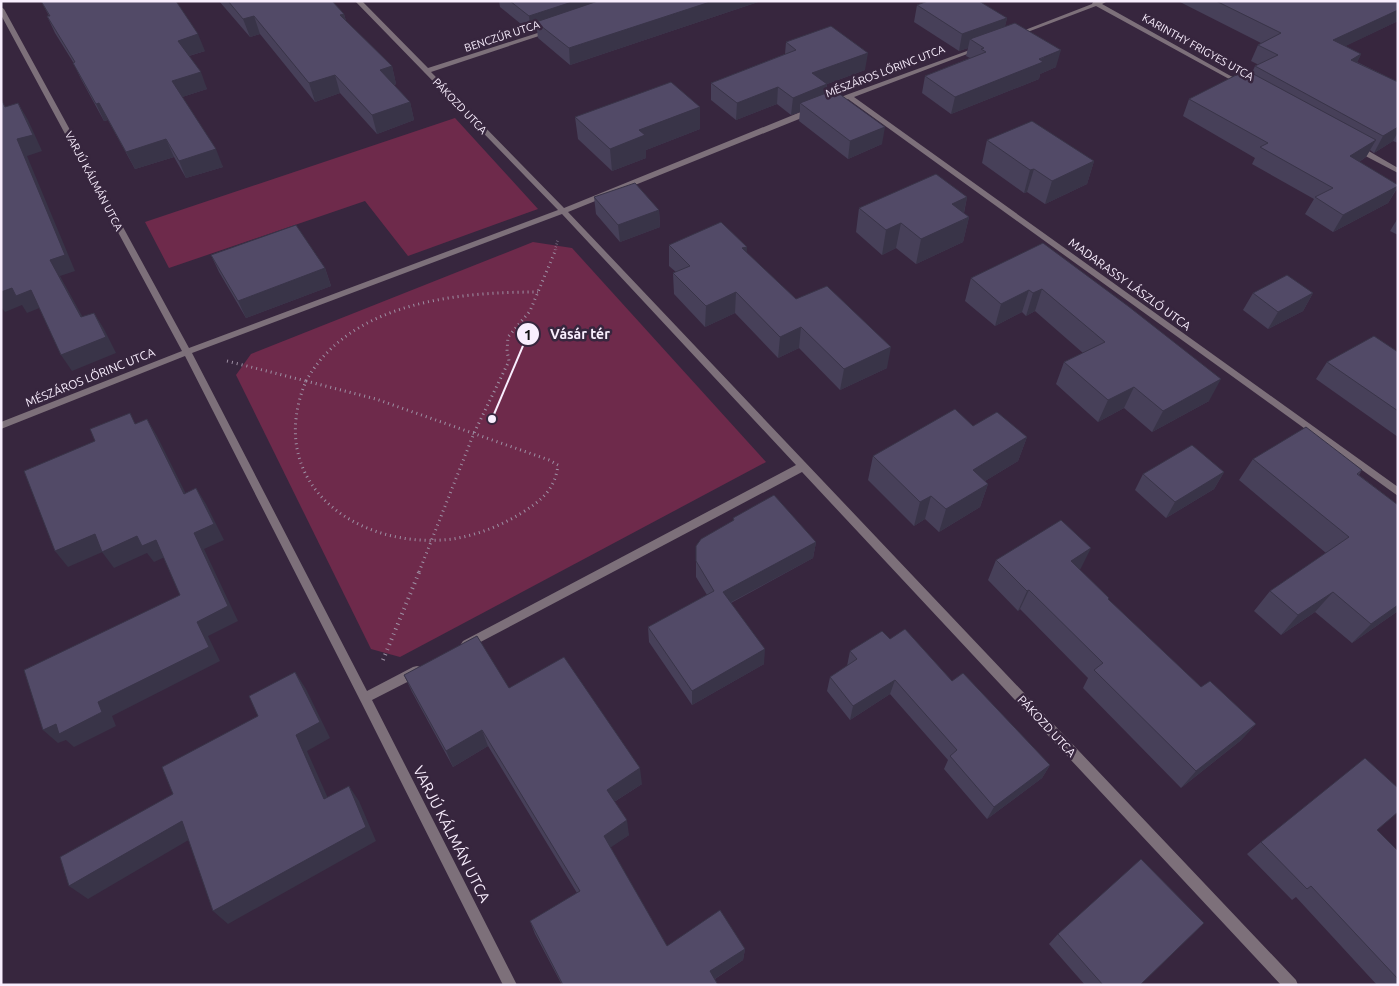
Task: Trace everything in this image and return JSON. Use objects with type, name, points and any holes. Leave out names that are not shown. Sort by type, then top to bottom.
[{"type":"street","name":"PÁKOZD UTCA","points":[[358,1],[563,211],[1291,985]]},
{"type":"street","points":[[1005,38],[1094,3],[1105,1]]},
{"type":"street","name":"KARINTHY FRIGYES UTCA","points":[[1094,3],[1252,90]]},
{"type":"street","name":"VARJÚ KÁLMÁN UTCA","points":[[1,10],[187,352],[510,985]]},
{"type":"street","name":"BENCZÚR UTCA","points":[[426,71],[556,29]]},
{"type":"street","name":"MÉSZÁROS LŐRINC UTCA","points":[[830,104],[986,45]]},
{"type":"street","name":"MADARASSY LÁSZLÓ UTCA","points":[[848,96],[1398,492]]},
{"type":"street","name":"MÉSZÁROS LŐRINC UTCA","points":[[1,426],[187,352],[563,211],[820,108]]},
{"type":"street","points":[[1346,142],[1398,171]]},
{"type":"street","points":[[461,647],[802,467]]},
{"type":"street","points":[[365,698],[426,666]]},
{"type":"path","points":[[365,698],[432,541],[474,433],[509,361],[506,350],[508,335],[529,312],[557,246],[563,211]]},
{"type":"path","points":[[187,352],[305,382],[376,399],[549,460],[558,465],[556,477],[549,492],[510,520],[482,533],[457,539],[432,541],[390,534],[360,524],[336,511],[313,488],[301,466],[295,433],[297,405],[305,382],[315,366],[330,349],[353,332],[385,315],[416,305],[483,294],[538,292]]},
{"type":"shaded area","points":[[455,118],[538,209],[408,256],[365,201],[169,268],[145,222]]},
{"type":"shaded area","points":[[533,242],[572,248],[766,462],[400,657],[371,649],[236,375],[251,354]]},
{"type":"building","points":[[41,1],[176,1],[198,34],[178,41],[201,72],[172,81],[216,149],[179,161],[166,139],[126,152],[99,103],[96,104],[73,63],[75,62],[47,16],[50,16]]},
{"type":"building","points":[[228,1],[332,1],[344,14],[340,15],[392,66],[380,70],[410,102],[372,115],[335,75],[309,83],[254,16],[243,19]]},
{"type":"building","points":[[510,1],[575,1],[529,16]]},
{"type":"building","points":[[598,1],[713,1],[569,48],[536,22]]},
{"type":"building","points":[[928,1],[979,1],[1007,18],[962,34],[917,5]]},
{"type":"building","points":[[1216,1],[1398,1],[1398,10],[1333,40],[1361,54],[1351,60],[1398,82],[1398,127],[1383,136],[1255,66],[1278,55],[1258,45],[1281,33]]},
{"type":"building","points":[[1015,23],[1061,50],[1039,59],[1043,62],[955,97],[925,76],[986,52],[981,49],[984,48],[970,39]]},
{"type":"building","points":[[831,26],[868,53],[812,73],[827,84],[793,98],[778,87],[737,103],[711,83],[796,50],[786,42]]},
{"type":"building","points":[[1246,70],[1376,140],[1350,156],[1398,186],[1343,215],[1315,197],[1333,188],[1260,147],[1268,143],[1189,99]]},
{"type":"building","points":[[671,82],[700,107],[639,130],[645,135],[610,149],[575,117]]},
{"type":"building","points":[[834,90],[885,127],[850,141],[800,103]]},
{"type":"building","points":[[1,99],[5,107],[18,103],[33,135],[17,139],[65,255],[50,260],[81,317],[94,313],[106,337],[61,355],[31,290],[16,296],[12,288],[1,292]]},
{"type":"building","points":[[1032,121],[1094,161],[1052,181],[1034,169],[1030,170],[987,140]]},
{"type":"building","points":[[936,174],[967,197],[952,204],[969,217],[921,239],[901,223],[886,230],[859,208]]},
{"type":"building","points":[[635,183],[659,210],[618,225],[594,197]]},
{"type":"building","points":[[721,222],[747,247],[742,248],[796,299],[827,286],[891,347],[844,369],[801,327],[780,337],[736,292],[706,306],[673,273],[690,266],[669,245]]},
{"type":"building","points":[[296,225],[325,268],[238,301],[211,255]]},
{"type":"building","points":[[1043,243],[1128,306],[1221,379],[1163,411],[1134,387],[1108,400],[1064,362],[1105,342],[1042,289],[1033,293],[1029,290],[1001,304],[971,278]]},
{"type":"building","points":[[1287,275],[1313,293],[1278,312],[1253,293]]},
{"type":"building","points":[[1374,336],[1398,352],[1398,411],[1327,362]]},
{"type":"building","points":[[955,409],[973,426],[997,412],[1027,437],[973,470],[988,484],[946,509],[931,496],[920,502],[873,456]]},
{"type":"building","points":[[130,413],[135,424],[147,419],[184,494],[196,488],[214,524],[194,533],[228,606],[197,622],[209,647],[98,702],[102,712],[59,734],[56,724],[43,730],[24,670],[180,595],[156,540],[142,546],[137,536],[102,552],[95,534],[55,551],[24,471],[95,441],[90,429]]},
{"type":"building","points":[[1306,427],[1362,470],[1357,474],[1398,505],[1398,605],[1371,624],[1333,592],[1298,615],[1270,591],[1349,537],[1253,459]]},
{"type":"building","points":[[1192,445],[1224,472],[1175,502],[1143,474]]},
{"type":"building","points":[[774,495],[816,542],[723,592],[765,649],[692,691],[648,627],[714,591],[696,561],[696,546],[701,539],[734,520],[733,518]]},
{"type":"building","points":[[1061,520],[1091,548],[1071,561],[1108,599],[1201,687],[1210,681],[1256,724],[1196,771],[1094,670],[1103,663],[996,560]]},
{"type":"building","points":[[905,629],[952,681],[963,673],[1050,765],[994,807],[950,756],[957,750],[895,680],[853,706],[830,677],[857,659],[850,651],[882,631],[890,639]]},
{"type":"building","points":[[477,636],[509,688],[564,657],[640,768],[607,790],[627,820],[604,836],[667,946],[720,910],[745,949],[710,971],[718,985],[563,985],[530,921],[580,891],[482,730],[446,751],[404,675]]},
{"type":"building","points":[[295,672],[320,722],[296,735],[324,799],[349,786],[366,827],[213,911],[182,821],[69,886],[60,857],[173,794],[162,767],[258,716],[249,696]]},
{"type":"building","points":[[1365,758],[1398,788],[1398,812],[1377,830],[1398,851],[1398,979],[1311,886],[1307,889],[1261,842]]},
{"type":"building","points":[[1141,859],[1204,923],[1140,985],[1103,985],[1058,934]]},
{"type":"place","name":"Vásár tér","points":[[492,419]]}]
